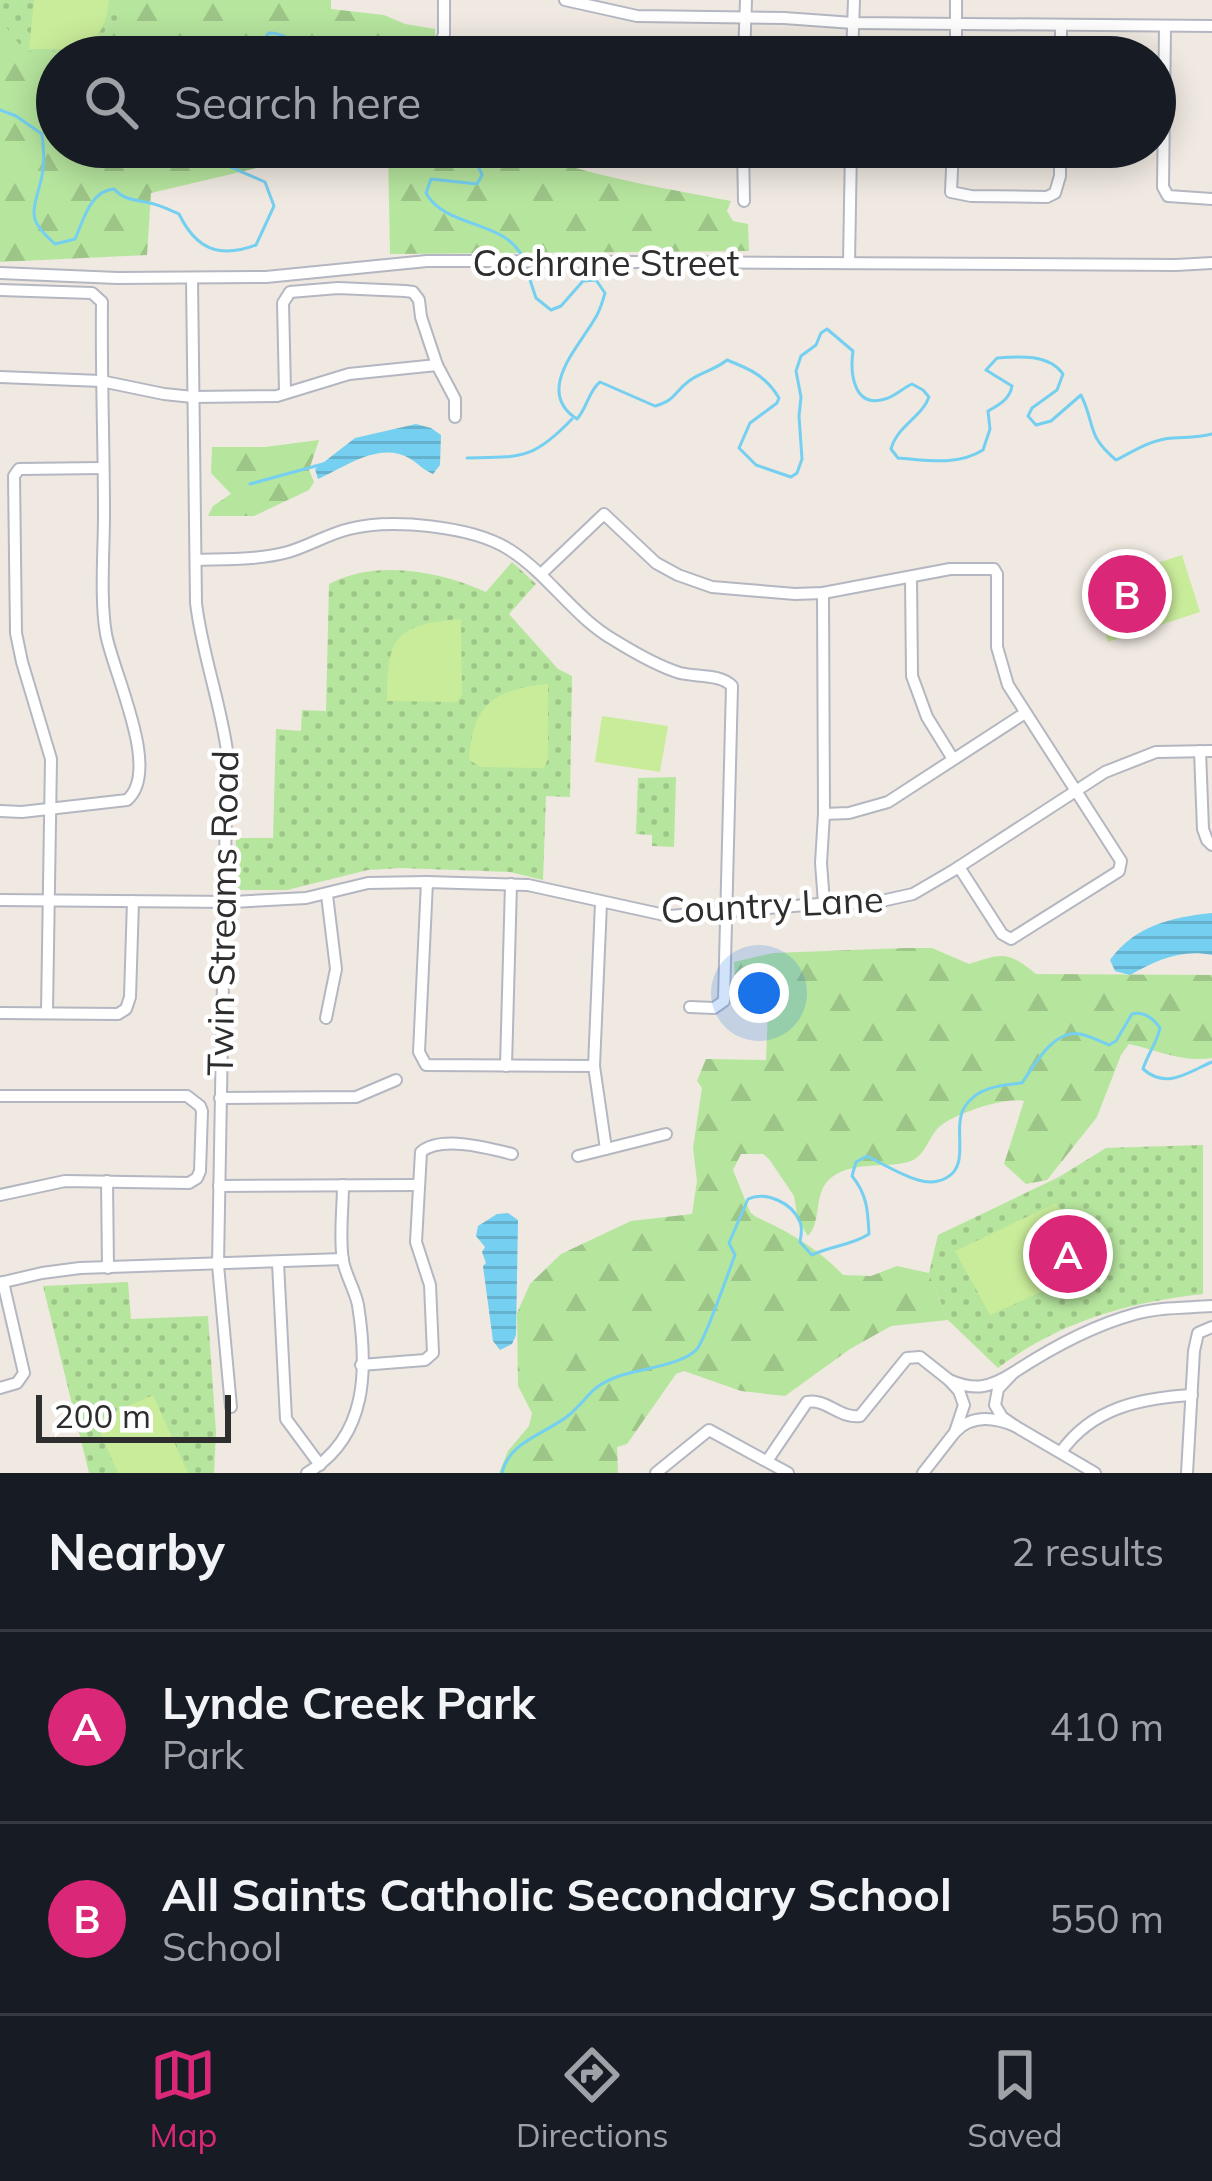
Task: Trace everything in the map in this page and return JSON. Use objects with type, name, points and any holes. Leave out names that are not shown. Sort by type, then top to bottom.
[{"type":"street","points":[[443,36],[444,0]]},
{"type":"street","points":[[565,0],[638,16],[1212,26]]},
{"type":"street","points":[[745,36],[746,0]]},
{"type":"street","points":[[853,36],[854,0]]},
{"type":"street","points":[[956,0],[957,36]]},
{"type":"street","points":[[1061,26],[1061,36]]},
{"type":"street","points":[[1165,28],[1165,36]]},
{"type":"street","points":[[743,168],[744,201]]},
{"type":"street","points":[[849,263],[851,168]]},
{"type":"street","points":[[953,168],[952,192],[1047,197],[1055,193],[1060,168]]},
{"type":"street","points":[[1163,168],[1168,196],[1212,199]]},
{"type":"street","name":"Cochrane Street","points":[[0,273],[266,277],[427,261],[1212,263]]},
{"type":"street","name":"Twin Streams Road","points":[[192,278],[199,628],[227,751],[218,1265],[231,1407]]},
{"type":"street","points":[[286,391],[283,303],[290,292],[338,288],[413,292],[437,365],[455,399],[455,417]]},
{"type":"street","points":[[0,290],[92,293],[102,302],[105,632],[136,728],[139,779],[136,794],[128,800],[0,811]]},
{"type":"street","points":[[0,377],[100,381],[193,397],[277,395],[349,374],[437,365]]},
{"type":"street","points":[[47,1012],[51,759],[16,632],[14,476],[19,469],[103,468]]},
{"type":"street","points":[[541,574],[604,514],[656,562],[712,587],[823,593],[950,569],[994,569],[997,647],[1008,685],[1120,861],[1118,871],[1011,939],[1002,934],[959,867]]},
{"type":"street","points":[[196,560],[289,552],[343,530],[373,524],[480,536],[508,548],[597,630],[650,661],[678,672],[726,679],[732,686],[724,1001],[714,1008],[690,1006]]},
{"type":"street","points":[[911,577],[912,676],[927,718],[953,759]]},
{"type":"street","points":[[823,593],[824,903]]},
{"type":"street","points":[[824,814],[889,802],[1024,712]]},
{"type":"street","name":"Country Lane","points":[[0,900],[224,902],[327,895],[368,883],[427,882],[529,885],[669,916],[877,902],[913,893],[1118,766],[1156,752],[1206,754]]},
{"type":"street","points":[[1206,754],[1203,829],[1212,845]]},
{"type":"street","points":[[427,882],[419,1052],[426,1065],[594,1066]]},
{"type":"street","points":[[506,1066],[511,884]]},
{"type":"street","points":[[326,1018],[336,969],[327,895]]},
{"type":"street","points":[[0,1013],[118,1014],[126,1009],[133,901]]},
{"type":"street","points":[[601,903],[594,1066],[606,1148]]},
{"type":"street","points":[[220,1098],[347,1098],[396,1080]]},
{"type":"street","points":[[0,1096],[168,1095],[192,1098],[200,1106],[200,1171],[194,1180],[181,1184],[65,1181],[0,1195]]},
{"type":"street","points":[[578,1156],[666,1134]]},
{"type":"street","points":[[361,1365],[425,1360],[433,1353],[430,1286],[416,1242],[421,1152],[431,1144],[477,1146],[512,1154]]},
{"type":"street","points":[[107,1181],[108,1268]]},
{"type":"street","points":[[307,1473],[344,1439],[362,1396],[358,1303],[343,1259],[343,1185]]},
{"type":"street","points":[[219,1186],[418,1185]]},
{"type":"street","points":[[0,1388],[17,1383],[24,1373],[1,1283],[42,1273],[108,1268],[343,1259]]},
{"type":"street","points":[[278,1263],[286,1419],[320,1465]]},
{"type":"street","points":[[955,1432],[967,1395],[1072,1338],[1136,1314],[1212,1306]]},
{"type":"street","points":[[1187,1473],[1194,1351],[1198,1333],[1212,1327]]},
{"type":"street","points":[[766,1461],[807,1402],[816,1400],[848,1417],[860,1416],[914,1355],[959,1391],[972,1417],[1016,1426]]},
{"type":"street","points":[[923,1473],[962,1425],[991,1414],[998,1389],[1013,1372]]},
{"type":"street","points":[[946,1378],[992,1395],[998,1413],[1095,1473]]},
{"type":"street","points":[[1061,1452],[1102,1414],[1126,1404],[1192,1395]]},
{"type":"street","points":[[656,1473],[709,1430],[788,1473]]},
{"type":"green space","points":[[0,0],[331,0],[331,9],[384,15],[435,29],[435,36],[36,36],[36,168],[257,168],[151,193],[147,255],[0,262]]},
{"type":"green space","points":[[0,0],[122,0],[122,14],[103,36],[36,36],[36,52],[25,52],[0,19]]},
{"type":"green space","points":[[34,0],[109,0],[96,36],[36,36],[36,49],[29,49]]},
{"type":"green space","points":[[388,168],[576,168],[731,201],[727,211],[733,221],[748,224],[749,251],[390,254]]},
{"type":"green space","points":[[319,440],[309,470],[314,482],[309,490],[254,516],[208,516],[213,506],[231,494],[211,473],[212,447]]},
{"type":"green space","points":[[1182,555],[1200,612],[1108,642],[1090,585]]},
{"type":"green space","points":[[512,562],[536,584],[509,614],[558,669],[572,676],[570,797],[546,796],[543,880],[510,872],[401,868],[368,870],[287,890],[235,890],[236,838],[273,838],[276,729],[301,731],[302,710],[326,711],[329,584],[367,572],[408,571],[449,578],[486,592]]},
{"type":"green space","points":[[461,619],[462,695],[457,702],[387,701],[389,661],[400,637],[422,625]]},
{"type":"green space","points":[[548,684],[544,768],[481,767],[469,760],[475,725],[490,703],[514,690]]},
{"type":"green space","points":[[602,716],[668,726],[660,772],[595,762]]},
{"type":"green space","points":[[676,777],[674,847],[652,846],[652,835],[636,834],[638,778]]},
{"type":"green space","points":[[932,948],[969,964],[1005,956],[1036,974],[1212,975],[1212,1058],[1181,1057],[1129,1044],[1097,1117],[1047,1180],[1026,1184],[1004,1164],[1024,1101],[1004,1101],[965,1113],[937,1129],[915,1159],[853,1168],[832,1177],[822,1190],[808,1236],[798,1220],[794,1196],[769,1159],[763,1154],[741,1154],[733,1170],[756,1217],[803,1242],[843,1275],[871,1276],[897,1266],[929,1273],[948,1320],[891,1326],[785,1396],[741,1391],[684,1371],[676,1374],[627,1444],[617,1447],[618,1473],[499,1473],[508,1451],[529,1426],[532,1413],[518,1386],[517,1313],[530,1284],[561,1254],[631,1221],[692,1214],[697,1181],[693,1148],[702,1088],[697,1081],[706,1059],[766,1060],[769,981],[735,980],[734,962],[773,953]]},
{"type":"green space","points":[[1203,1145],[1203,1294],[1148,1302],[1070,1326],[998,1368],[948,1320],[929,1273],[938,1235],[1059,1177],[1106,1148]]},
{"type":"green space","points":[[1056,1203],[1088,1271],[990,1315],[955,1251]]},
{"type":"green space","points":[[128,1282],[131,1319],[208,1316],[214,1473],[89,1473],[43,1286]]},
{"type":"green space","points":[[153,1395],[188,1473],[118,1473],[95,1421]]},
{"type":"water","points":[[416,424],[441,435],[440,465],[433,474],[409,458],[386,452],[318,479],[315,469],[355,438]]},
{"type":"water","points":[[1212,913],[1212,955],[1170,957],[1130,975],[1115,971],[1110,960],[1142,931]]},
{"type":"water","points":[[508,1213],[518,1220],[516,1335],[512,1344],[500,1350],[493,1341],[483,1266],[485,1247],[476,1236],[478,1226]]},
{"type":"waterway","points":[[267,36],[282,36]]},
{"type":"waterway","points":[[0,110],[36,130]]},
{"type":"waterway","points":[[43,168],[34,217],[55,244],[75,239],[93,200],[114,189],[126,198],[179,214],[193,236],[220,251],[256,245],[274,206],[265,182],[233,168]]},
{"type":"waterway","points":[[478,168],[482,175],[477,184],[431,179],[426,193],[446,213],[502,236],[522,256]]},
{"type":"waterway","points":[[525,265],[536,298],[551,310],[561,306],[583,281],[596,280],[605,293],[559,383],[565,408],[577,419],[600,382],[655,406],[727,360],[757,374],[779,398],[750,423],[739,448],[756,465],[791,477],[802,459],[796,371],[801,356],[827,329],[853,351],[853,378],[866,399],[888,398],[912,384],[929,397],[894,441],[891,449],[898,458],[953,460],[983,450],[990,429],[988,411],[1006,398],[1012,386],[986,370],[997,358],[1006,357],[1042,360],[1063,374],[1057,390],[1032,408],[1028,416],[1036,425],[1051,421],[1081,395],[1096,437],[1116,460],[1158,441],[1212,434]]},
{"type":"waterway","points":[[467,458],[525,454],[572,419]]},
{"type":"waterway","points":[[250,484],[323,464]]},
{"type":"waterway","points":[[502,1473],[512,1453],[569,1415],[601,1384],[682,1359],[697,1349],[735,1255],[729,1243],[748,1199],[770,1197],[791,1209],[801,1225],[800,1242],[812,1255],[869,1234],[866,1203],[852,1176],[856,1162],[867,1156],[918,1180],[946,1178],[958,1165],[961,1117],[969,1101],[990,1088],[1022,1083],[1062,1037],[1080,1034],[1109,1045],[1132,1014],[1140,1014],[1160,1028],[1143,1069],[1169,1079],[1212,1062]]},
{"type":"place","name":"All Saints Catholic Secondary School","points":[[1127,594]]},
{"type":"place","name":"Lynde Creek Park","points":[[1068,1254]]}]
